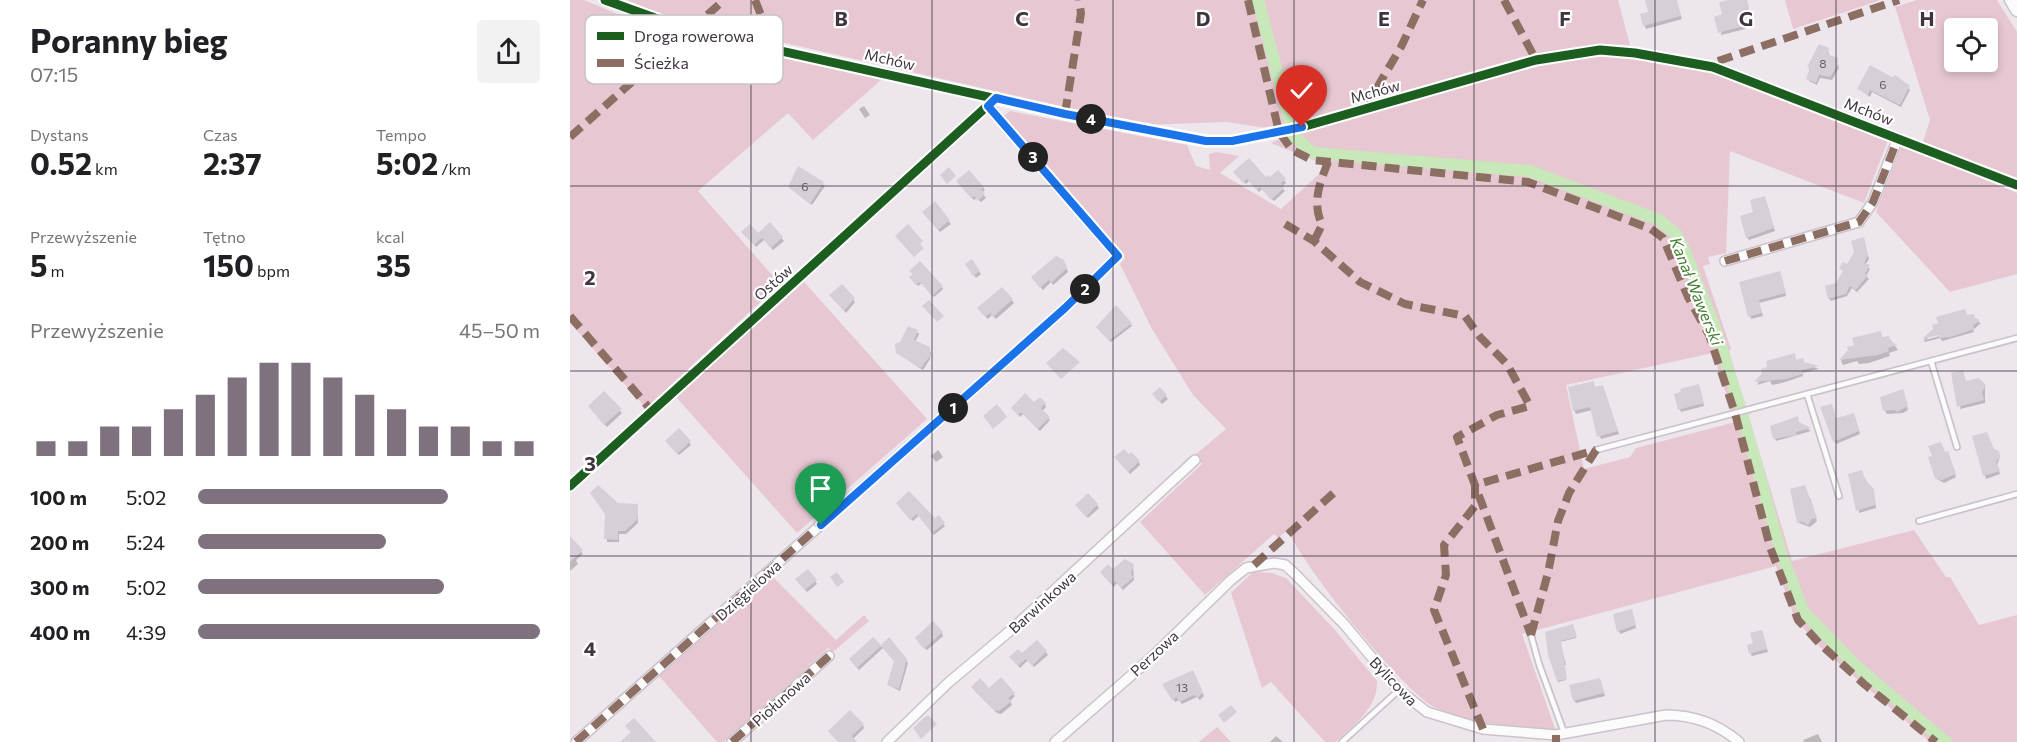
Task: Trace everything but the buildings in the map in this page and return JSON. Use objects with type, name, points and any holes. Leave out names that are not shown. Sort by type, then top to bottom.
[{"type":"street","name":"Mchów","points":[[605,0],[647,15]]},
{"type":"street","points":[[2011,0],[2017,10]]},
{"type":"street","name":"Mchów","points":[[783,51],[1065,114],[1206,141],[1232,141],[1302,127],[1536,60],[1569,53],[1600,50],[1635,53],[1715,64],[2017,185]]},
{"type":"street","name":"Ostów","points":[[570,486],[996,98]]},
{"type":"street","name":"Dzięgielowa","points":[[576,742],[1065,308],[1118,256],[988,106]]},
{"type":"street","points":[[1725,261],[1859,222],[1874,202],[1898,138]]},
{"type":"street","name":"Barwinkowa","points":[[887,742],[948,682],[1011,630],[1195,460]]},
{"type":"street","name":"Bylicowa","points":[[1254,565],[1274,563],[1285,566],[1293,572],[1344,624],[1399,690],[1414,704],[1441,717],[1483,729],[1540,735],[1565,735],[1666,715],[1683,715],[1698,718],[1739,742]]},
{"type":"street","name":"Perzowa","points":[[1055,742],[1150,659],[1231,580],[1254,565]]},
{"type":"street","name":"Piołunowa","points":[[732,742],[829,656]]},
{"type":"street","points":[[1532,742],[1540,735]]},
{"type":"lane","points":[[1596,450],[2017,338]]},
{"type":"lane","points":[[1930,361],[1957,447]]},
{"type":"lane","points":[[1807,394],[1839,496]]},
{"type":"lane","points":[[1919,521],[2017,494]]},
{"type":"lane","points":[[1531,635],[1565,735]]},
{"type":"lane","points":[[1342,742],[1399,690]]},
{"type":"shaded area","points":[[570,0],[584,0],[620,15],[585,15],[585,84],[783,84],[783,56],[882,79],[813,140],[788,113],[698,191],[780,284],[646,408],[570,323]]},
{"type":"shaded area","points":[[627,0],[1618,0],[1630,45],[1600,44],[1537,54],[1300,122],[1266,128],[1226,122],[1144,125],[783,43],[783,15],[663,15]]},
{"type":"shaded area","points":[[1785,0],[1878,0],[1878,1],[1793,29]]},
{"type":"shaded area","points":[[1917,0],[1997,0],[2017,32],[2017,178],[1923,142],[1930,120],[1895,7]]},
{"type":"shaded area","points":[[1600,56],[1634,58],[1704,70],[1888,140],[1864,203],[1730,151],[1726,253],[1708,257],[1710,264],[1703,266],[1731,349],[1729,351],[1792,561],[1914,530],[1946,577],[1950,577],[1979,625],[2017,615],[2017,742],[1930,742],[1821,648],[1795,619],[1776,566],[1522,634],[1555,729],[1526,728],[1477,721],[1447,713],[1419,696],[1399,677],[1354,625],[1312,570],[1288,530],[1278,538],[1274,534],[1205,595],[1140,522],[1202,464],[1195,455],[1226,429],[1193,395],[1152,329],[1120,264],[1125,258],[1004,116],[1010,111],[1187,145],[1196,166],[1210,170],[1209,154],[1216,152],[1239,156],[1220,173],[1281,209],[1328,166],[1271,143],[1290,135],[1538,65]],"holes":[[[1713,353],[1735,422],[1636,448],[1630,457],[1584,469],[1566,385]]]},
{"type":"shaded area","points":[[1902,145],[2017,193],[2017,274],[1950,292],[1876,212]]},
{"type":"shaded area","points":[[804,282],[927,419],[797,533],[676,397]]},
{"type":"shaded area","points":[[1253,572],[1272,573],[1286,578],[1334,629],[1377,681],[1374,699],[1364,715],[1336,742],[1325,742],[1271,682],[1262,688],[1231,593]]},
{"type":"shaded area","points":[[772,576],[836,640],[864,615],[869,621],[833,652],[828,648],[724,742],[717,742],[659,676]]},
{"type":"shaded area","points":[[1217,727],[1231,742],[1199,742]]},
{"type":"waterway","name":"Kanał Wawerski","points":[[1258,0],[1294,137],[1313,153],[1530,171],[1659,220],[1676,234],[1716,331],[1781,553],[1803,611],[1855,665],[1946,742]]},
{"type":"marked path","points":[[707,15],[724,0]]},
{"type":"marked path","points":[[755,0],[761,15]]},
{"type":"marked path","points":[[1065,114],[1081,13],[1079,0]]},
{"type":"marked path","points":[[1248,0],[1279,132],[1292,150],[1312,160],[1528,182],[1651,229],[1663,238],[1688,297],[1709,335],[1735,413],[1770,547],[1798,620],[1819,643],[1864,684],[1936,742]]},
{"type":"marked path","points":[[1365,108],[1401,47],[1423,0]]},
{"type":"marked path","points":[[1504,0],[1536,60]]},
{"type":"marked path","points":[[1718,61],[1899,0]]},
{"type":"marked path","points":[[570,137],[630,84]]},
{"type":"marked path","points":[[1725,261],[1859,222],[1873,202],[1898,138]]},
{"type":"marked path","points":[[1314,241],[1322,225],[1317,201],[1328,162]]},
{"type":"marked path","points":[[1285,224],[1314,241],[1360,282],[1405,304],[1465,316],[1480,337],[1507,364],[1530,406],[1497,415],[1457,437],[1531,635]]},
{"type":"marked path","points":[[576,742],[1065,308],[1118,256]]},
{"type":"marked path","points":[[570,316],[651,410]]},
{"type":"marked path","points":[[1531,635],[1548,573],[1558,521],[1569,493],[1596,450]]},
{"type":"marked path","points":[[1483,729],[1434,610],[1446,575],[1444,545],[1475,506],[1475,485],[1596,450]]},
{"type":"marked path","points":[[1254,565],[1338,489]]},
{"type":"marked path","points":[[732,742],[829,656]]},
{"type":"marked path","points":[[1556,735],[1556,742]]},
{"type":"cycle path","points":[[605,0],[647,15]]},
{"type":"cycle path","points":[[783,51],[1065,114],[1206,141],[1232,141],[1302,127],[1536,60],[1600,50],[1635,53],[1713,67],[2017,185]]},
{"type":"cycle path","points":[[570,486],[996,98]]},
{"type":"route","points":[[821,525],[1065,308],[1118,256],[988,106],[996,98],[1065,114],[1206,141],[1232,141],[1302,127]]}]
